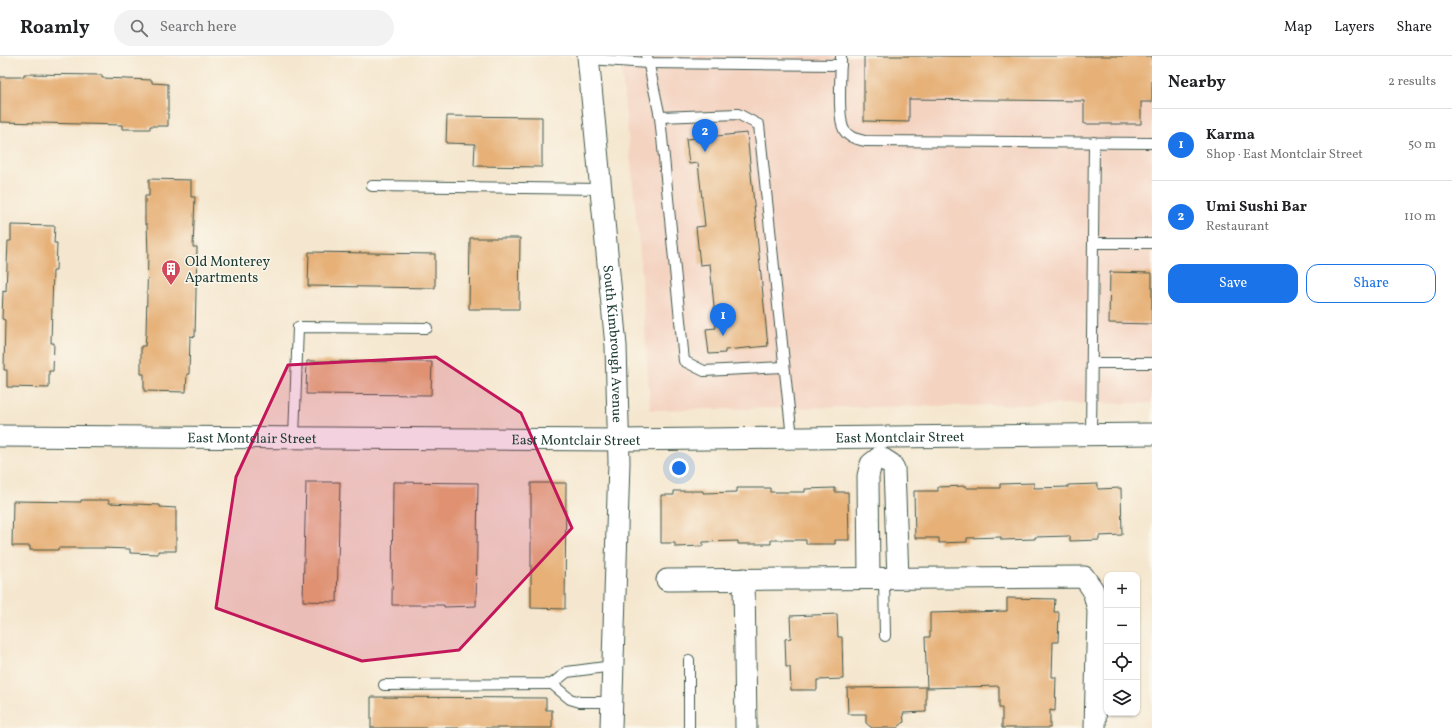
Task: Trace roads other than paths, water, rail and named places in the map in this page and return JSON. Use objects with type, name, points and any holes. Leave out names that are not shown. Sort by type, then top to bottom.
[{"type":"street","name":"South Kimbrough Avenue","points":[[588,57],[616,346],[619,440],[611,728]]},
{"type":"street","name":"East Montclair Street","points":[[0,436],[619,440],[792,438],[879,447],[1091,435],[1152,434]]},
{"type":"street","points":[[879,447],[894,468],[884,578],[868,476],[871,464],[879,447]]},
{"type":"street","points":[[667,580],[1084,577],[1093,590],[1098,610],[1095,728]]},
{"type":"street","points":[[744,579],[746,728]]},
{"type":"lane","points":[[588,57],[648,60],[841,61],[841,117],[844,130],[853,138],[865,141],[1152,143]]},
{"type":"lane","points":[[648,60],[660,117],[684,361],[704,371],[784,367]]},
{"type":"lane","points":[[660,117],[738,114],[759,125],[792,438]]},
{"type":"lane","points":[[1091,435],[1094,142]]},
{"type":"lane","points":[[372,186],[601,189]]},
{"type":"lane","points":[[1093,243],[1152,243]]},
{"type":"lane","points":[[294,438],[298,327],[427,328]]},
{"type":"lane","points":[[1092,364],[1152,363]]},
{"type":"lane","points":[[884,578],[885,636]]},
{"type":"lane","points":[[689,660],[689,728]]},
{"type":"lane","points":[[384,685],[552,684],[567,672],[613,666]]},
{"type":"lane","points":[[552,684],[570,699],[580,702],[612,702]]},
{"type":"place","name":"Umi Sushi Bar","points":[[705,152]]},
{"type":"place","name":"Old Monterey Apartments","points":[[171,286]]},
{"type":"place","name":"Karma","points":[[723,336]]}]
